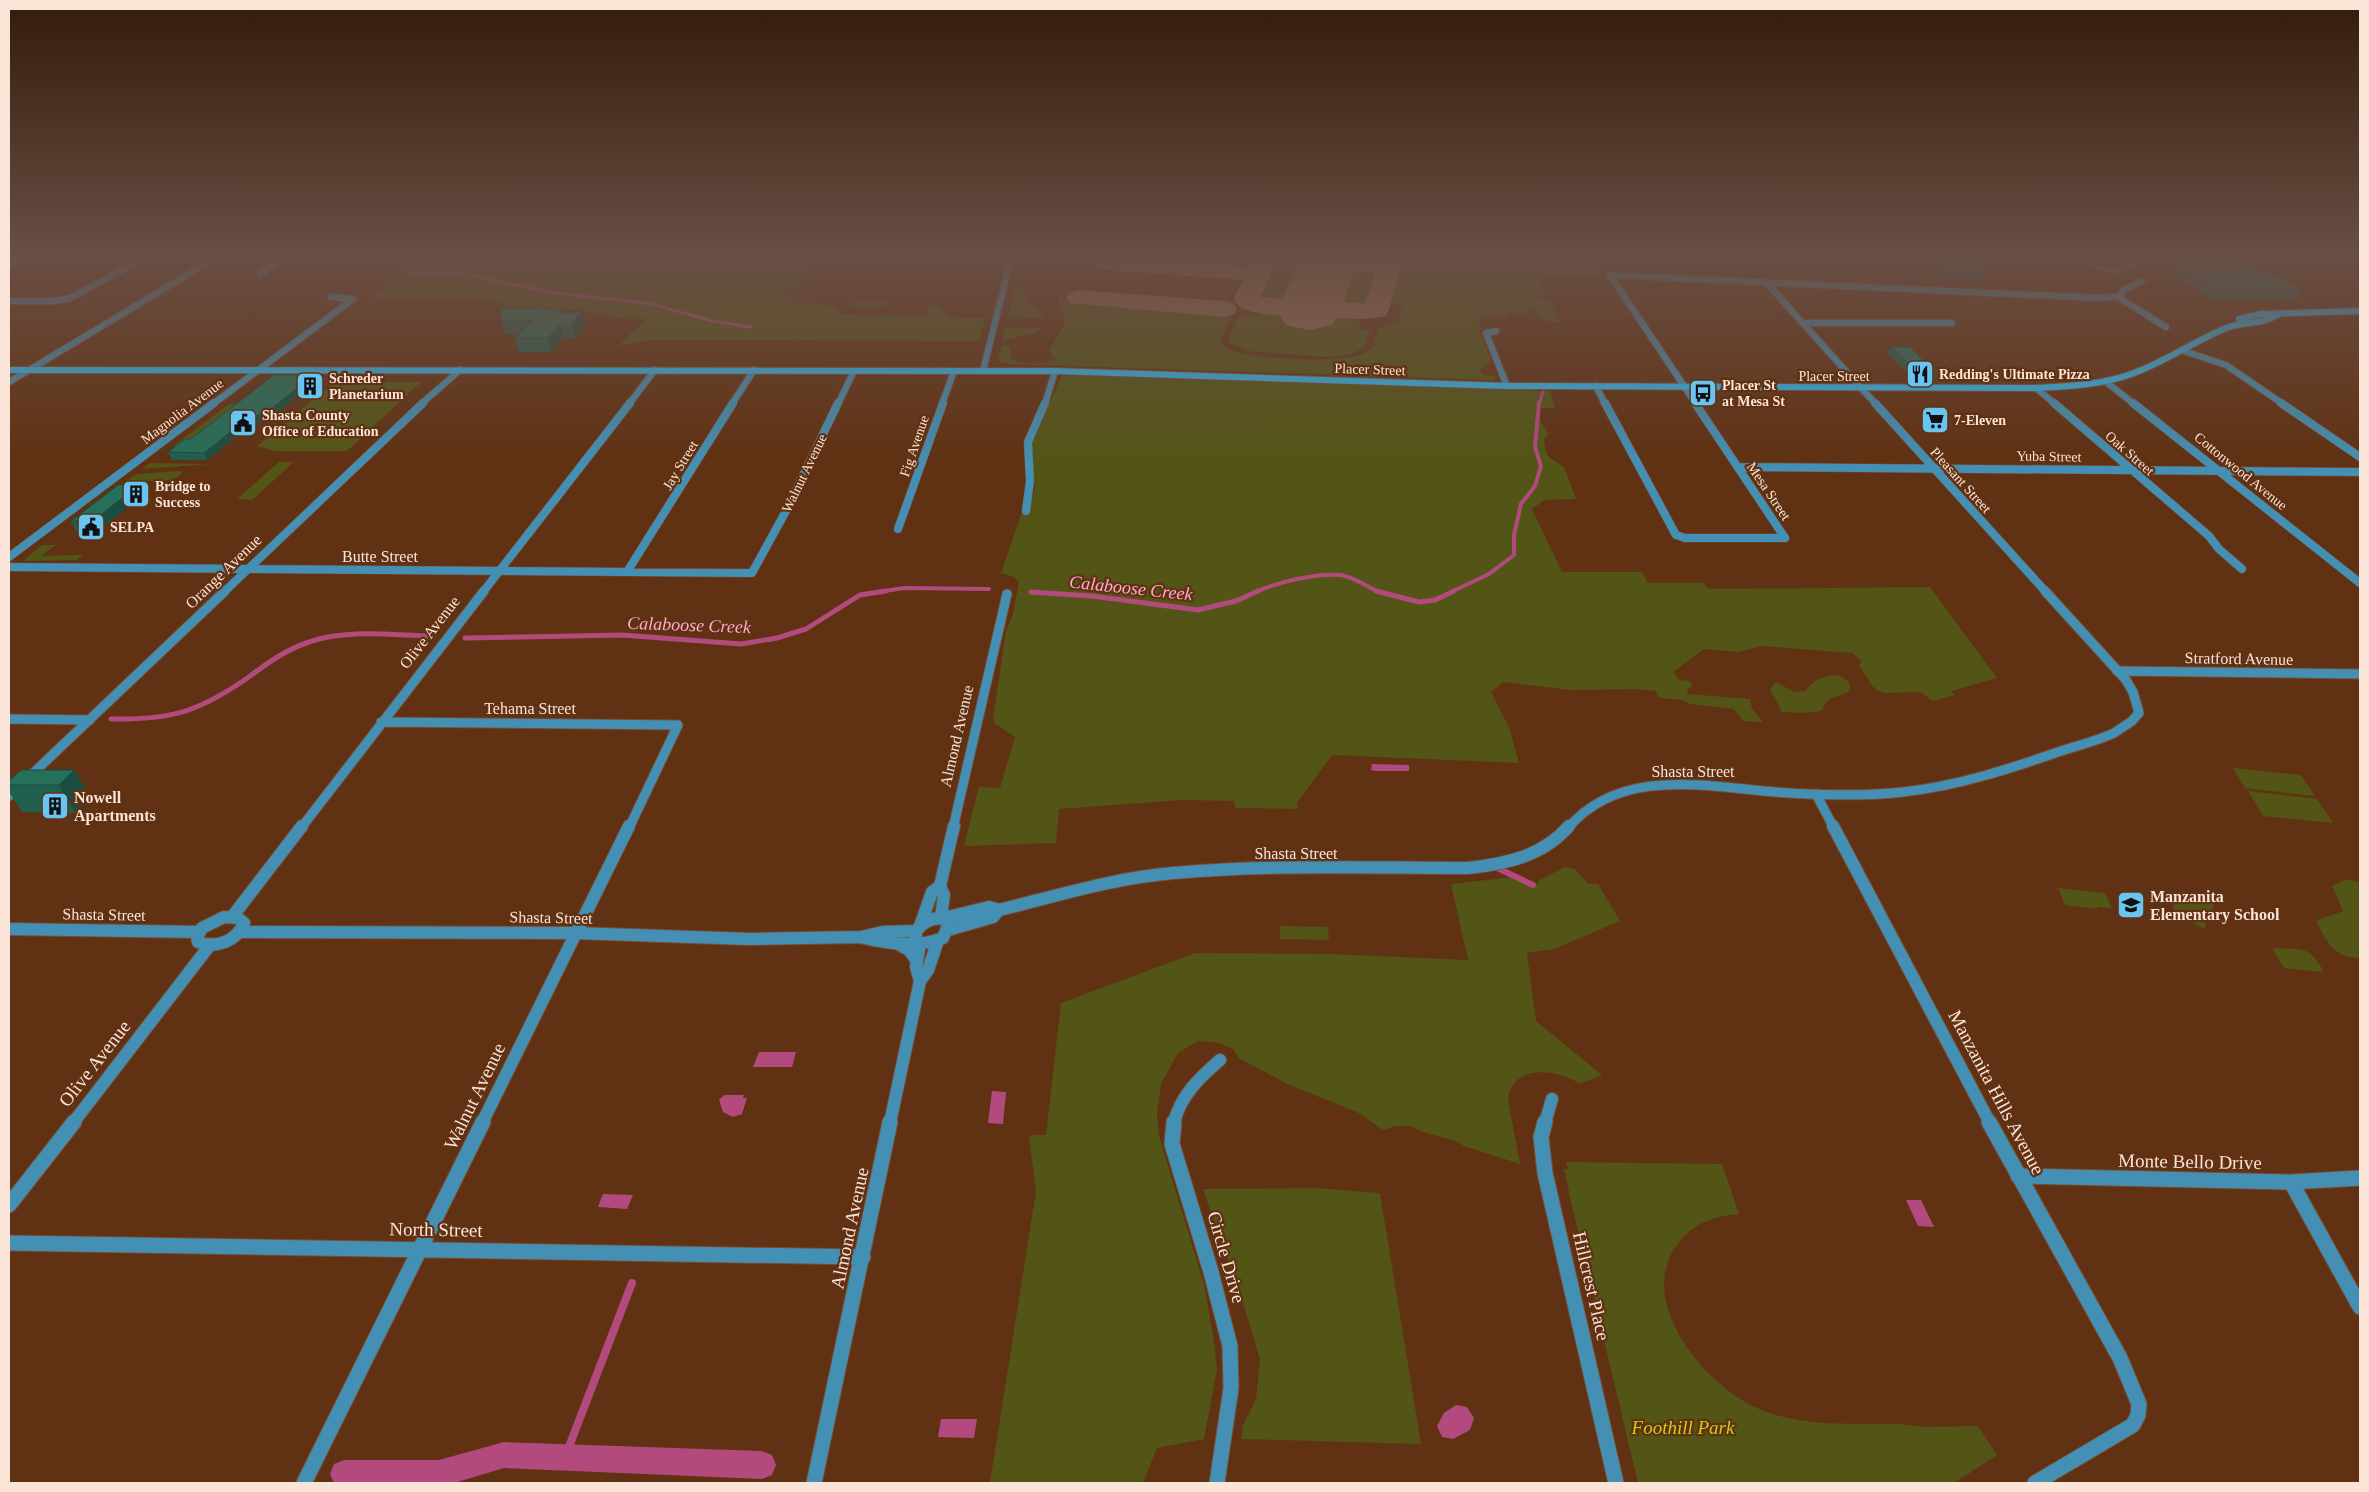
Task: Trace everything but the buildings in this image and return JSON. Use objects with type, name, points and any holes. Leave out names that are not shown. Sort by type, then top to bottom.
[{"type":"main road","name":"Placer Street","points":[[9,370],[1056,371],[1507,386],[2036,388],[2105,381],[2136,372],[2240,324]]},
{"type":"street","points":[[9,382],[106,324]]},
{"type":"street","name":"Magnolia Avenue","points":[[9,557],[320,324]]},
{"type":"street","points":[[982,371],[994,324]]},
{"type":"street","name":"Mesa Street","points":[[1596,386],[1673,531],[1679,537],[1785,538],[1642,324]]},
{"type":"street","name":"Pleasant Street","points":[[1804,324],[2117,671]]},
{"type":"street","points":[[2161,324],[2166,327]]},
{"type":"street","points":[[1496,332],[1486,333],[1507,386]]},
{"type":"street","points":[[2181,350],[2226,365],[2360,457]]},
{"type":"street","name":"Orange Avenue","points":[[9,796],[244,571],[450,377],[460,370]]},
{"type":"street","name":"Olive Avenue","points":[[232,916],[655,370]]},
{"type":"street","name":"Jay Street","points":[[626,572],[754,370]]},
{"type":"street","name":"Walnut Avenue","points":[[752,574],[787,509],[854,371]]},
{"type":"street","name":"Fig Avenue","points":[[898,529],[954,371]]},
{"type":"street","points":[[1026,511],[1030,482],[1028,442],[1043,410],[1056,371]]},
{"type":"street","name":"Cottonwood Avenue","points":[[2105,381],[2360,583]]},
{"type":"street","name":"Oak Street","points":[[2036,388],[2209,536],[2219,549],[2242,569]]},
{"type":"street","name":"Yuba Street","points":[[1738,467],[1933,467],[2360,472]]},
{"type":"street","name":"Butte Street","points":[[9,567],[244,571],[752,574]]},
{"type":"street","name":"Almond Avenue","points":[[943,918],[944,895],[940,886],[1007,594]]},
{"type":"street","name":"Stratford Avenue","points":[[2117,671],[2360,674]]},
{"type":"street","name":"Shasta Street","points":[[861,937],[897,944],[918,936],[928,920],[989,908],[1000,910],[1100,886],[1171,873],[1242,869],[1468,868],[1499,864],[1526,857],[1559,836],[1591,805],[1613,795],[1647,786],[1663,784],[1816,794],[1891,794],[1956,784],[2008,770],[2110,734],[2135,720],[2139,713],[2133,692],[2117,671]]},
{"type":"street","points":[[9,719],[90,720]]},
{"type":"street","name":"Tehama Street","points":[[381,722],[678,725]]},
{"type":"street","name":"Walnut Avenue","points":[[304,1483],[678,725]]},
{"type":"street","name":"Manzanita Hills Avenue","points":[[1816,794],[2018,1176],[2120,1358],[2136,1392],[2139,1410],[2136,1420],[2128,1429],[2035,1483]]},
{"type":"street","name":"Almond Avenue","points":[[920,980],[916,967],[918,936],[932,892],[940,886]]},
{"type":"street","name":"Shasta Street","points":[[948,930],[993,917],[1000,910]]},
{"type":"street","points":[[232,916],[238,917],[244,923],[240,932],[226,942],[210,945],[198,942],[199,932],[215,920],[232,916]]},
{"type":"street","points":[[918,936],[927,944],[938,940],[948,930],[950,921],[943,918]]},
{"type":"street","name":"Shasta Street","points":[[9,929],[199,932]]},
{"type":"street","name":"Shasta Street","points":[[240,932],[575,933],[750,939],[861,937],[883,932],[918,936]]},
{"type":"street","name":"Almond Avenue","points":[[814,1483],[920,980],[928,970],[938,940]]},
{"type":"street","points":[[897,944],[908,950],[917,961]]},
{"type":"street","name":"Olive Avenue","points":[[9,1205],[210,945]]},
{"type":"street","name":"Circle Drive","points":[[1217,1483],[1231,1388],[1230,1346],[1211,1272],[1172,1144],[1172,1134],[1173,1123],[1184,1095],[1195,1081],[1220,1060]]},
{"type":"street","name":"Hillcrest Place","points":[[1552,1098],[1541,1137],[1546,1173],[1616,1483]]},
{"type":"street","name":"Monte Bello Drive","points":[[2018,1176],[2290,1182],[2360,1178]]},
{"type":"street","points":[[2290,1182],[2360,1306]]},
{"type":"street","name":"North Street","points":[[9,1243],[863,1257]]},
{"type":"green space","points":[[641,324],[984,324],[979,341],[648,340],[618,346]]},
{"type":"green space","points":[[1065,324],[1228,324],[1220,342],[1236,352],[1265,357],[1309,360],[1351,357],[1365,353],[1373,346],[1378,347],[1378,345],[1374,344],[1378,328],[1391,324],[1480,324],[1481,325],[1478,326],[1482,329],[1479,330],[1491,360],[1479,370],[1484,375],[1495,376],[1496,378],[1493,380],[1012,364],[1002,363],[998,359],[1002,345],[1011,347],[1010,358],[1015,361],[1039,363],[1057,360],[1049,351]]},
{"type":"green space","points":[[1236,324],[1361,324],[1360,329],[1370,329],[1364,348],[1350,354],[1327,357],[1248,351],[1229,342],[1228,339]]},
{"type":"green space","points":[[1045,327],[1034,333],[1002,341],[1005,329]]},
{"type":"green space","points":[[1062,375],[1550,391],[1555,408],[1536,408],[1541,422],[1549,434],[1544,439],[1546,451],[1549,457],[1564,467],[1576,499],[1544,500],[1532,509],[1562,572],[1642,572],[1648,583],[1703,583],[1709,589],[1930,587],[1997,678],[1951,691],[1955,695],[1933,701],[1920,692],[1885,693],[1878,691],[1872,686],[1859,665],[1862,661],[1852,653],[1762,646],[1738,652],[1704,649],[1673,672],[1680,680],[1690,681],[1693,685],[1687,690],[1688,694],[1750,699],[1752,709],[1763,722],[1743,721],[1734,709],[1690,704],[1683,700],[1659,698],[1656,691],[1638,689],[1570,690],[1503,682],[1491,692],[1509,727],[1519,763],[1332,755],[1297,803],[1298,809],[1235,808],[1234,801],[1182,800],[1059,809],[1056,843],[964,846],[979,787],[1000,788],[1015,737],[995,724],[993,719],[1006,631],[1013,614],[1019,582],[1014,577],[1001,573],[1022,512],[1029,512],[1035,487],[1031,446]]},
{"type":"green space","points":[[421,382],[347,451],[274,451],[257,446],[333,383]]},
{"type":"green space","points":[[229,404],[249,404],[194,447],[173,446]]},
{"type":"green space","points":[[279,462],[294,462],[252,500],[237,499]]},
{"type":"green space","points":[[150,463],[210,464],[142,469]]},
{"type":"green space","points":[[180,471],[182,473],[174,479],[120,485],[137,474]]},
{"type":"green space","points":[[42,545],[56,545],[41,556],[83,555],[77,560],[23,561]]},
{"type":"green space","points":[[1831,675],[1840,676],[1849,682],[1850,691],[1826,702],[1823,710],[1807,713],[1782,712],[1770,690],[1775,683],[1778,683],[1794,692],[1806,691],[1813,682]]},
{"type":"green space","points":[[2233,768],[2301,775],[2315,796],[2245,788]]},
{"type":"green space","points":[[2248,791],[2317,799],[2333,823],[2263,816]]},
{"type":"green space","points":[[1565,867],[1575,869],[1588,884],[1598,884],[1620,921],[1554,949],[1527,953],[1536,1021],[1602,1075],[1580,1084],[1560,1075],[1537,1072],[1518,1080],[1511,1088],[1508,1100],[1520,1164],[1410,1126],[1395,1126],[1383,1130],[1359,1113],[1287,1084],[1239,1058],[1233,1049],[1220,1043],[1198,1041],[1178,1053],[1161,1084],[1157,1113],[1159,1136],[1204,1284],[1214,1341],[1217,1369],[1204,1439],[1157,1448],[1143,1483],[990,1483],[1036,1191],[1029,1137],[1031,1135],[1046,1135],[1061,1003],[1195,953],[1330,954],[1468,960],[1451,884],[1514,877],[1534,887],[1540,880]]},
{"type":"green space","points":[[2347,879],[2360,883],[2360,958],[2344,955],[2333,948],[2317,923],[2318,920],[2343,911],[2332,886]]},
{"type":"green space","points":[[2058,888],[2105,893],[2112,908],[2097,907],[2097,909],[2065,905]]},
{"type":"green space","points":[[2179,898],[2215,901],[2204,929],[2175,913],[2173,903]]},
{"type":"green space","points":[[1280,926],[1328,927],[1329,940],[1280,939]]},
{"type":"green space","points":[[2275,948],[2304,950],[2313,956],[2323,970],[2321,972],[2284,968],[2273,950]]},
{"type":"green space","name":"Foothill Park","points":[[1566,1162],[1722,1164],[1739,1214],[1722,1216],[1706,1221],[1686,1234],[1667,1264],[1664,1288],[1669,1313],[1681,1337],[1697,1360],[1716,1380],[1737,1396],[1757,1408],[1791,1419],[1809,1422],[1901,1424],[1925,1427],[1978,1426],[1997,1455],[1954,1483],[1638,1483],[1572,1206],[1564,1169],[1568,1169]]},
{"type":"green space","points":[[1315,1188],[1380,1193],[1421,1444],[1241,1439],[1243,1425],[1256,1399],[1260,1359],[1245,1309],[1203,1189]]},
{"type":"shaded area","points":[[1372,764],[1409,765],[1409,771],[1376,771],[1371,770]]},
{"type":"shaded area","points":[[759,1052],[796,1052],[792,1067],[753,1067]]},
{"type":"shaded area","points":[[992,1091],[1006,1092],[1003,1124],[988,1123]]},
{"type":"shaded area","points":[[724,1095],[744,1095],[743,1098],[747,1098],[742,1114],[733,1117],[723,1112],[719,1100]]},
{"type":"shaded area","points":[[603,1194],[633,1195],[627,1209],[598,1207]]},
{"type":"shaded area","points":[[1906,1200],[1921,1200],[1934,1227],[1918,1226]]},
{"type":"shaded area","points":[[1456,1405],[1467,1407],[1474,1418],[1470,1430],[1453,1439],[1442,1437],[1437,1426],[1444,1413]]},
{"type":"shaded area","points":[[941,1419],[977,1419],[974,1438],[938,1437]]},
{"type":"waterway","points":[[729,324],[751,327]]},
{"type":"waterway","name":"Calaboose Creek","points":[[1539,404],[1543,392]]},
{"type":"waterway","name":"Calaboose Creek","points":[[1451,592],[1489,574],[1514,555],[1514,535],[1521,504],[1535,486],[1541,466],[1535,447],[1539,403]]},
{"type":"waterway","name":"Calaboose Creek","points":[[1256,592],[1297,579],[1320,575],[1350,577],[1378,592]]},
{"type":"waterway","name":"Calaboose Creek","points":[[878,592],[904,588],[989,589]]},
{"type":"waterway","name":"Calaboose Creek","points":[[465,638],[622,635],[741,644],[777,638],[806,629],[860,595],[886,591]]},
{"type":"waterway","name":"Calaboose Creek","points":[[1033,592],[1031,592],[1092,596],[1198,610],[1236,601],[1258,591]]},
{"type":"waterway","name":"Calaboose Creek","points":[[1378,592],[1419,602],[1435,600],[1454,591]]},
{"type":"waterway","name":"Calaboose Creek","points":[[111,719],[165,716],[196,707],[226,692],[283,654],[300,645],[323,638],[353,634],[430,636]]},
{"type":"waterway","points":[[1495,867],[1533,885]]},
{"type":"waterway","points":[[565,1457],[632,1283]]},
{"type":"waterway","points":[[344,1474],[439,1474],[504,1455],[762,1465]]},
{"type":"place","name":"Redding's Ultimate Pizza","points":[[1920,374]]},
{"type":"place","name":"Schreder Planetarium","points":[[310,386]]},
{"type":"place","name":"Placer St at Mesa St","points":[[1703,393]]},
{"type":"place","name":"7-Eleven","points":[[1935,420]]},
{"type":"place","name":"Shasta County Office of Education","points":[[243,423]]},
{"type":"place","name":"Bridge to Success","points":[[136,494]]},
{"type":"place","name":"SELPA","points":[[91,527]]},
{"type":"place","name":"Nowell Apartments","points":[[55,806]]},
{"type":"place","name":"Manzanita Elementary School","points":[[2131,905]]}]
